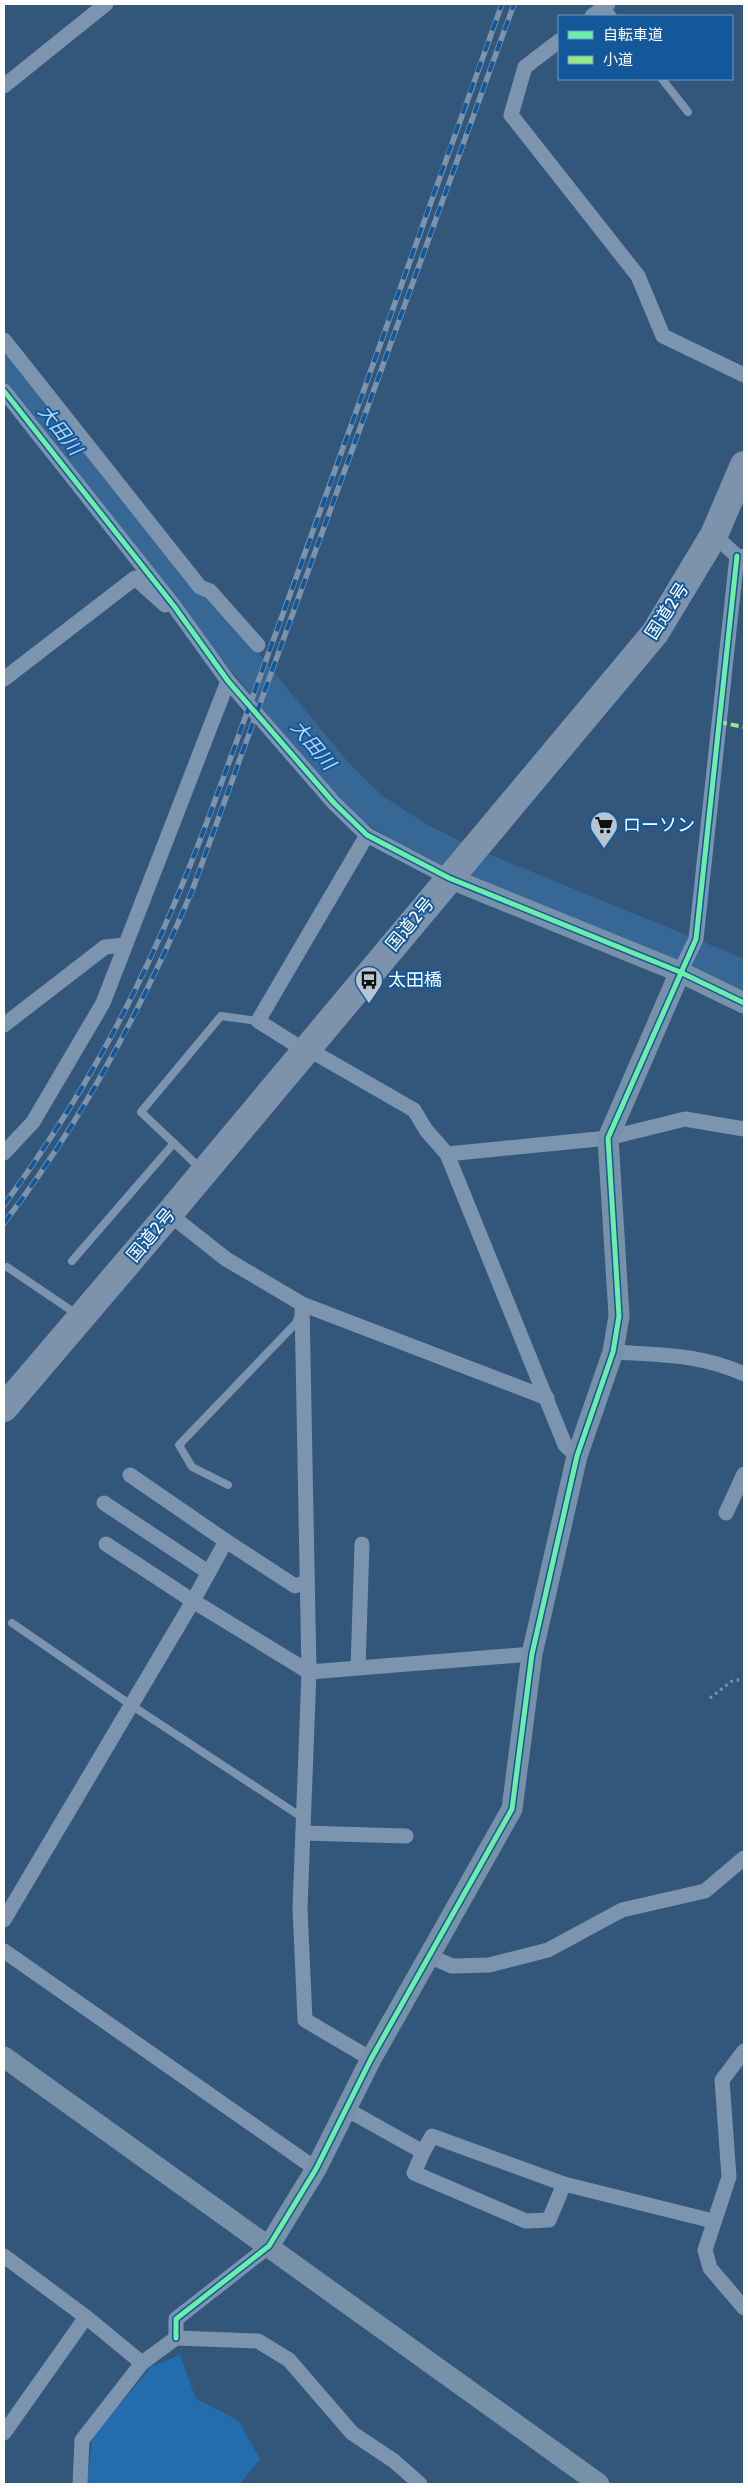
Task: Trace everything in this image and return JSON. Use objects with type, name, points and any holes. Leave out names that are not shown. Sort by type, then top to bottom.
[{"type":"highway","name":"国道2号","points":[[4,1408],[169,1214],[304,1050],[655,633],[714,535],[744,465]]},
{"type":"street","points":[[4,86],[106,4]]},
{"type":"street","points":[[594,15],[609,9]]},
{"type":"street","points":[[558,42],[525,67],[511,115],[638,276],[663,336],[744,375]]},
{"type":"street","points":[[4,340],[200,587],[210,591],[258,645]]},
{"type":"street","points":[[4,391],[174,606],[228,681],[334,803],[367,836],[449,878],[680,972],[744,1003]]},
{"type":"street","points":[[176,2338],[176,2319],[269,2246],[316,2168],[371,2059],[512,1809],[532,1654],[577,1456],[613,1352],[619,1316],[608,1138],[696,938],[741,557],[714,535]]},
{"type":"street","points":[[4,679],[135,578],[163,605],[174,606]]},
{"type":"street","points":[[4,1153],[33,1122],[104,1003],[228,681]]},
{"type":"street","points":[[367,836],[258,1021],[304,1050],[320,1056],[414,1110],[426,1130],[447,1154],[565,1445],[577,1456]]},
{"type":"street","points":[[4,1025],[105,947],[125,945]]},
{"type":"street","points":[[447,1154],[608,1138],[685,1119],[744,1129]]},
{"type":"street","points":[[169,1214],[226,1258],[302,1304],[547,1398]]},
{"type":"street","points":[[302,1304],[309,1672],[300,1908],[305,2020],[371,2059]]},
{"type":"street","points":[[613,1352],[695,1357],[724,1365],[744,1374]]},
{"type":"street","points":[[726,1513],[744,1474]]},
{"type":"street","points":[[130,1475],[295,1586],[307,1582]]},
{"type":"street","points":[[104,1503],[208,1572]]},
{"type":"street","points":[[4,1920],[226,1541]]},
{"type":"street","points":[[106,1544],[192,1600],[309,1672],[532,1654]]},
{"type":"street","points":[[358,1668],[362,1544]]},
{"type":"street","points":[[303,1825],[406,1836]]},
{"type":"street","points":[[429,1956],[452,1966],[489,1965],[548,1950],[622,1910],[705,1891],[744,1858]]},
{"type":"street","points":[[4,1951],[316,2168]]},
{"type":"street","points":[[743,2054],[722,2080],[729,2177],[705,2250],[710,2268],[744,2308]]},
{"type":"street","points":[[4,2057],[599,2484]]},
{"type":"street","points":[[346,2109],[423,2152]]},
{"type":"street","points":[[564,2184],[549,2220],[526,2221],[414,2173],[432,2136],[564,2184],[713,2221]]},
{"type":"street","points":[[4,2256],[142,2363]]},
{"type":"street","points":[[4,2433],[86,2318]]},
{"type":"street","points":[[80,2484],[82,2440],[142,2363],[176,2338],[258,2341],[289,2360],[352,2434],[394,2461],[420,2484]]},
{"type":"lane","points":[[663,80],[688,112]]},
{"type":"lane","points":[[204,1172],[141,1112],[221,1016],[258,1021]]},
{"type":"lane","points":[[72,1261],[174,1143]]},
{"type":"lane","points":[[8,1267],[81,1317]]},
{"type":"lane","points":[[228,1485],[192,1467],[179,1445],[296,1323],[302,1304]]},
{"type":"lane","points":[[12,1623],[303,1825]]},
{"type":"path","points":[[710,1698],[732,1681],[744,1679]]},
{"type":"shaded area","points":[[180,2355],[196,2399],[238,2420],[260,2459],[240,2484],[87,2484],[92,2437],[152,2366]]},
{"type":"waterway","name":"大田川","points":[[4,359],[235,650],[337,774],[372,808],[418,838],[473,865],[744,976]]},
{"type":"railway","points":[[4,1205],[63,1118],[100,1057],[133,994],[166,923],[215,799],[305,555],[502,4]]},
{"type":"railway","points":[[4,1223],[32,1185],[85,1104],[131,1021],[192,891],[514,4]]},
{"type":"marked path","points":[[719,722],[744,727]]},
{"type":"cycle path","points":[[4,391],[174,606],[228,681],[334,803],[367,835],[449,878],[680,972],[744,1003]]},
{"type":"cycle path","points":[[176,2338],[176,2319],[269,2246],[316,2169],[371,2059],[512,1809],[532,1654],[577,1456],[613,1352],[619,1316],[608,1138],[696,939],[737,556]]},
{"type":"place","name":"ローソン","points":[[604,849]]},
{"type":"place","name":"太田橋","points":[[369,1004]]}]
